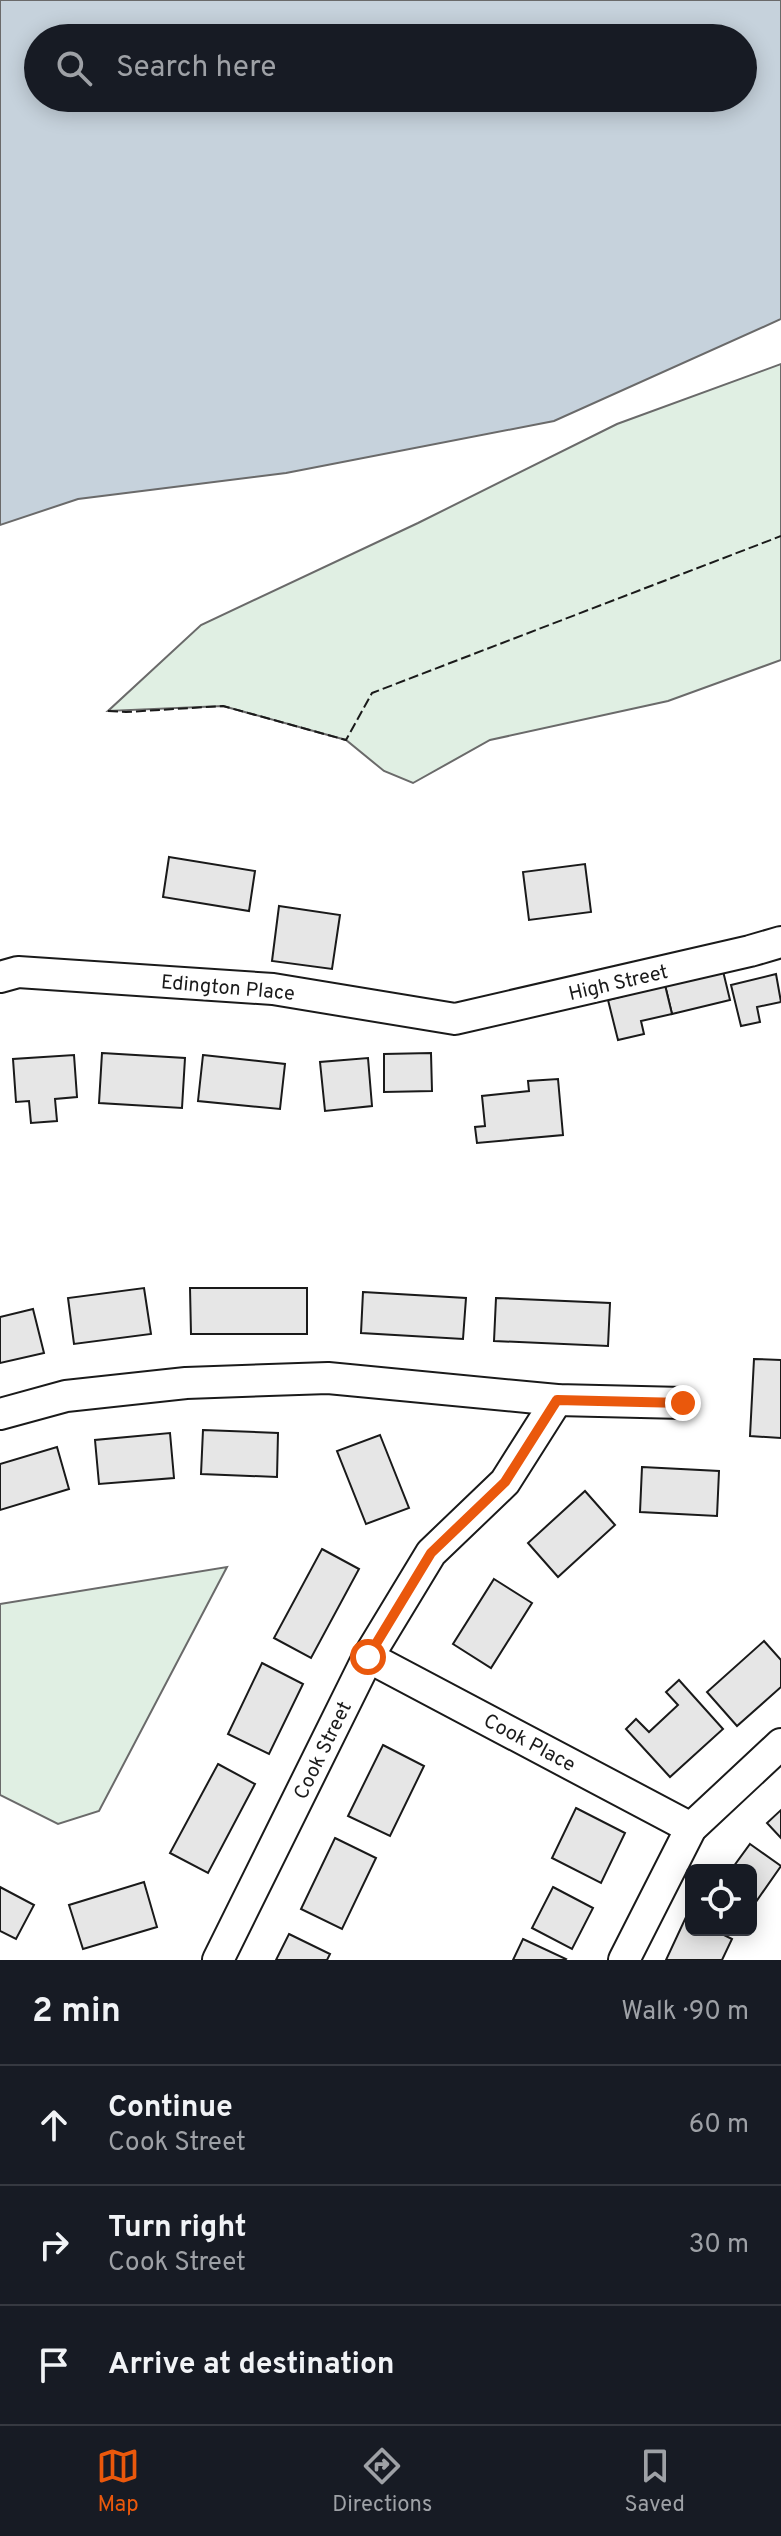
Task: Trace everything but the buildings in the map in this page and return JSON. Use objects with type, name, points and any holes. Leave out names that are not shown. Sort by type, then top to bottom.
[{"type":"street","name":"High Street","points":[[455,1019],[781,942]]},
{"type":"street","name":"Edington Place","points":[[0,977],[18,972],[273,989],[455,1019]]},
{"type":"street","points":[[0,1414],[66,1396],[186,1383],[328,1378],[557,1400],[683,1403]]},
{"type":"street","name":"Cook Street","points":[[218,1960],[368,1657],[431,1553],[505,1482],[557,1400]]},
{"type":"street","name":"Cook Place","points":[[368,1657],[691,1828]]},
{"type":"street","points":[[624,1960],[691,1828],[781,1744]]},
{"type":"green space","points":[[781,364],[781,660],[668,701],[490,740],[413,783],[384,771],[346,740],[223,706],[108,711],[201,625],[418,523],[617,424]]},
{"type":"green space","points":[[227,1567],[99,1811],[58,1824],[0,1795],[0,1604]]},
{"type":"shaded area","points":[[0,0],[781,0],[781,319],[554,421],[286,473],[78,499],[0,525]]},
{"type":"fence","points":[[108,711],[223,706],[346,740],[372,693],[781,536]]},
{"type":"route","points":[[368,1657],[431,1553],[505,1482],[557,1400],[683,1403]]}]
